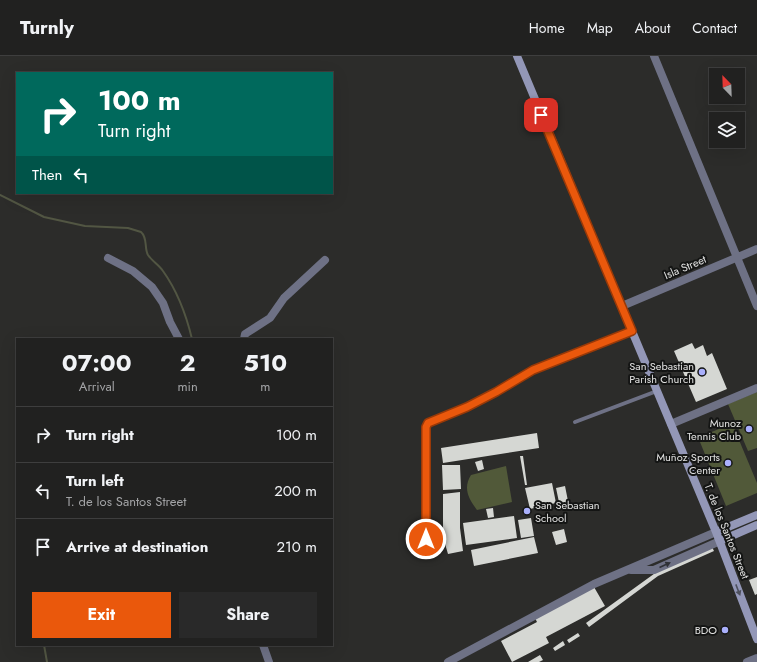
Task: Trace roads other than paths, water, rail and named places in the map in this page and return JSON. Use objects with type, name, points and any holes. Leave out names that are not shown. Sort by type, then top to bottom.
[{"type":"main road","name":"T. de los Santos Street","points":[[517,56],[720,541],[757,639]]},
{"type":"main road","points":[[716,532],[757,515]]},
{"type":"main road","points":[[720,541],[757,525]]},
{"type":"street","points":[[654,56],[757,306]]},
{"type":"street","name":"Isla Street","points":[[622,306],[757,249]]},
{"type":"street","points":[[108,258],[133,271],[152,287],[164,303],[170,322],[178,338]]},
{"type":"street","points":[[244,338],[245,334],[270,318],[284,298],[325,260]]},
{"type":"street","points":[[426,539],[426,427],[428,423],[467,407],[533,370],[632,331]]},
{"type":"street","points":[[671,424],[757,388]]},
{"type":"street","points":[[448,662],[594,584],[716,532]]},
{"type":"street","points":[[627,570],[654,570],[720,541]]},
{"type":"street","points":[[264,646],[269,662]]},
{"type":"street","points":[[748,662],[757,658]]},
{"type":"lane","points":[[575,422],[657,390]]},
{"type":"waterway","points":[[0,195],[44,217],[85,226],[128,228],[141,232],[145,240],[148,255],[163,271],[177,295],[192,338]]},
{"type":"waterway","points":[[44,646],[47,662]]},
{"type":"place","name":"San Sebastian Parish Church","points":[[702,372]]},
{"type":"place","name":"Munoz Tennis Club","points":[[749,429]]},
{"type":"place","name":"Muñoz Sports Center","points":[[728,463]]},
{"type":"place","name":"San Sebastian School","points":[[527,511]]},
{"type":"place","name":"BDO","points":[[725,630]]}]
